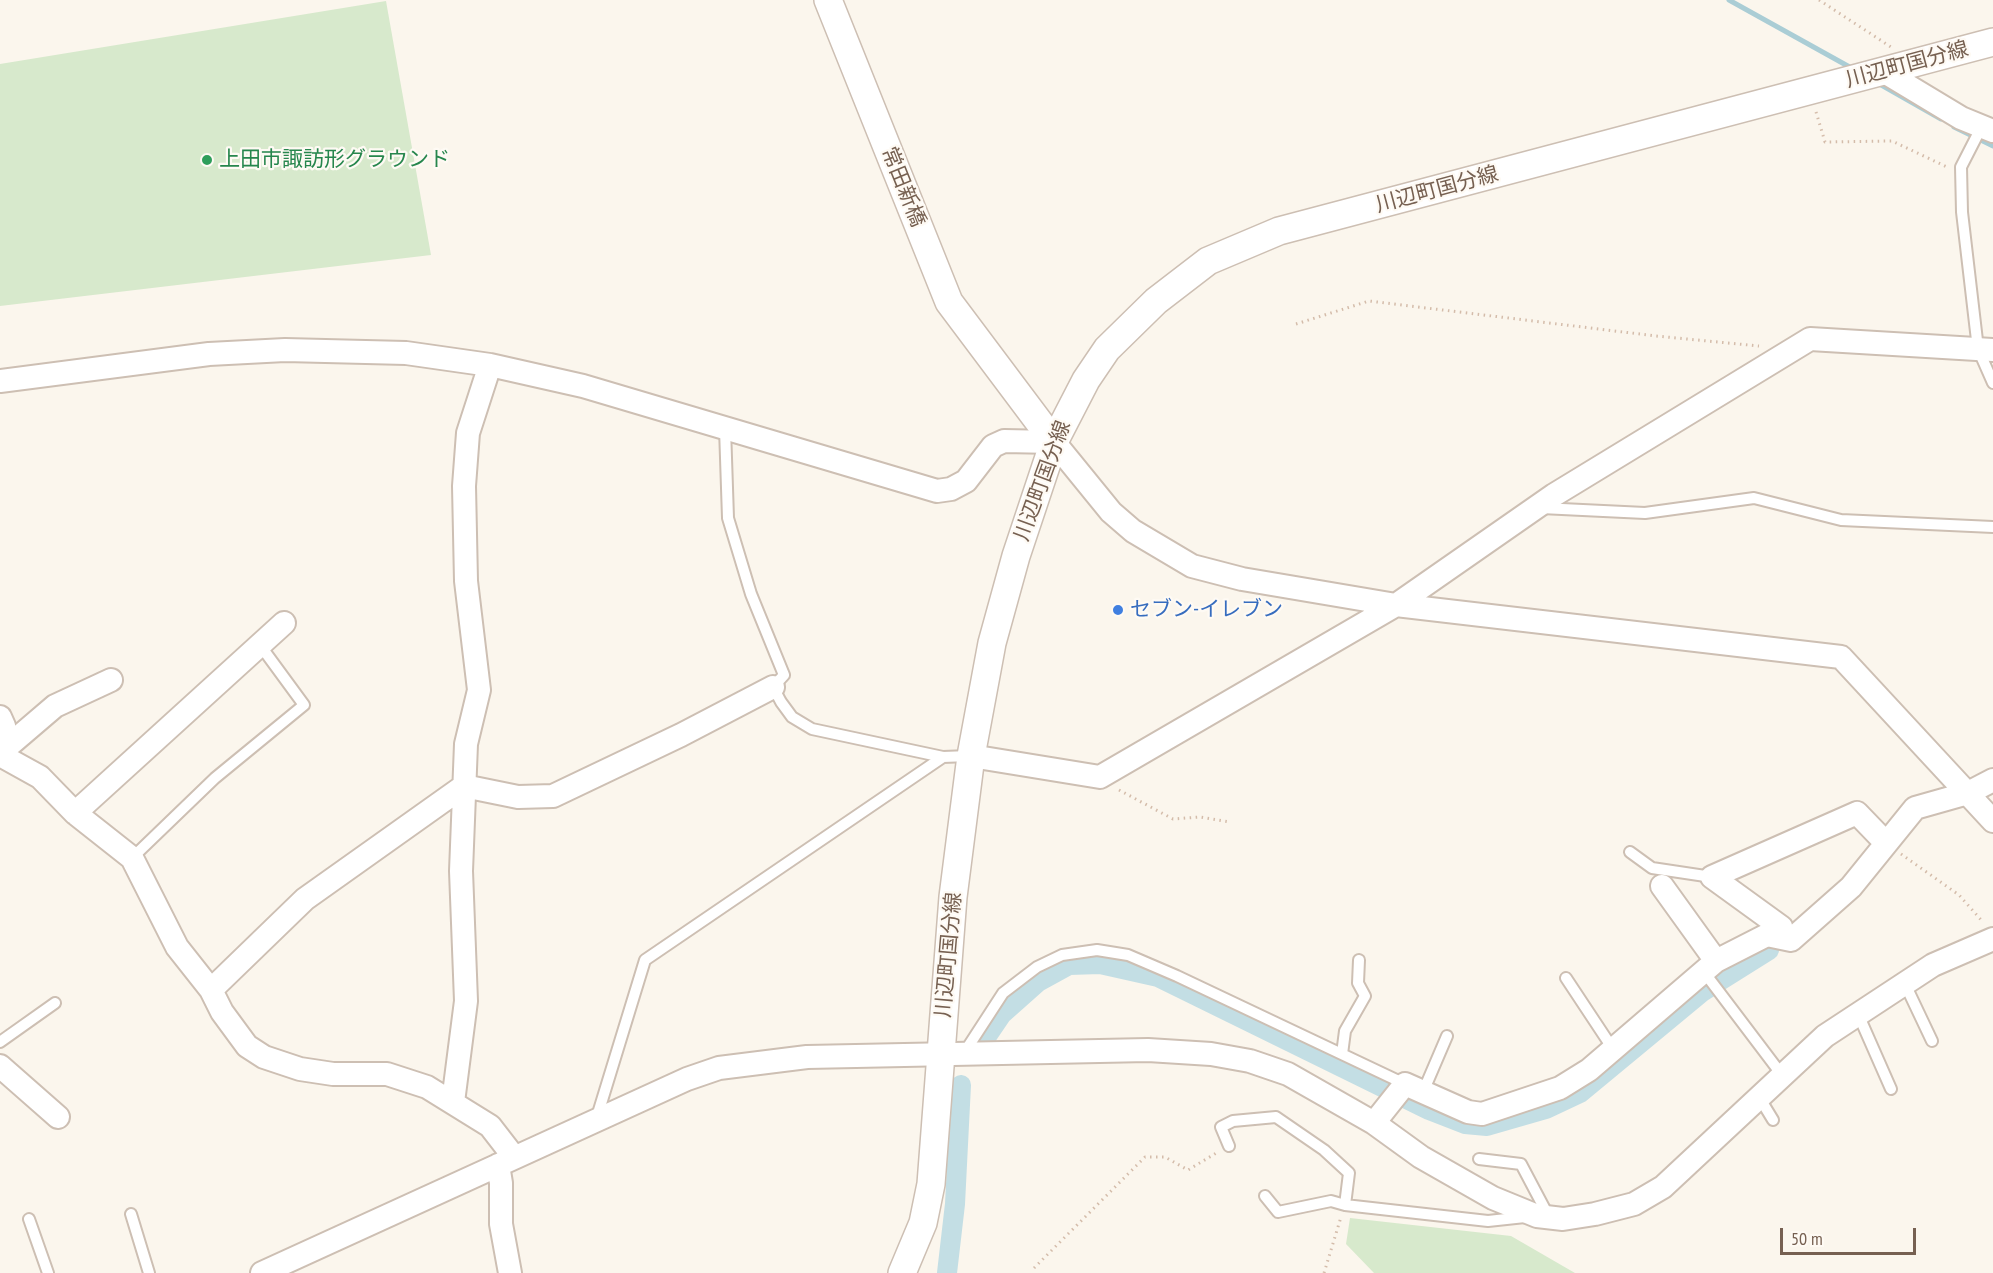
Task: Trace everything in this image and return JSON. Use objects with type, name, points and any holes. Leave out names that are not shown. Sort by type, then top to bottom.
[{"type":"street","name":"常田新橋","points":[[828,0],[949,302],[995,366],[1019,392],[1054,442]]},
{"type":"street","name":"川辺町国分線","points":[[902,1273],[923,1223],[952,1053],[953,897],[971,756],[992,643],[1016,556],[1054,442],[1086,380],[1107,349],[1133,321],[1208,261],[1234,248],[1279,231],[1993,42]]},
{"type":"street","points":[[1884,71],[1961,118],[1987,128]]},
{"type":"street","points":[[971,756],[1100,777],[1396,605],[1535,508],[1810,339],[1985,349]]},
{"type":"street","points":[[0,381],[209,354],[285,350],[406,353],[490,365],[583,386],[937,491],[951,489],[966,482],[993,446],[1004,441],[1054,442],[1112,512],[1133,531],[1191,566],[1242,579],[1396,605],[1841,657],[1993,821]]},
{"type":"street","points":[[453,1102],[466,1001],[461,872],[466,744],[479,690],[466,581],[465,476],[468,433],[490,365]]},
{"type":"street","points":[[75,813],[284,623]]},
{"type":"street","points":[[111,680],[55,705],[0,754],[40,777],[75,813],[132,858],[177,947],[210,990],[222,1012],[247,1046],[264,1057],[300,1069],[333,1074],[387,1074],[427,1087],[490,1126],[506,1161],[501,1183],[501,1224],[510,1273]]},
{"type":"street","points":[[210,990],[305,899],[464,786],[518,797],[553,796],[681,735],[773,687]]},
{"type":"street","points":[[0,717],[4,726],[0,730]]},
{"type":"street","points":[[1374,1123],[1405,1092],[1467,1112],[1482,1114],[1560,1088],[1589,1070],[1708,969],[1767,935],[1791,940],[1825,912],[1851,886],[1915,808],[1968,793],[1993,780]]},
{"type":"street","points":[[1712,877],[1857,813],[1885,842]]},
{"type":"street","points":[[1712,877],[1781,927],[1779,938]]},
{"type":"street","points":[[1662,886],[1708,969]]},
{"type":"street","points":[[262,1273],[687,1079],[718,1068],[807,1057],[1148,1050],[1211,1054],[1250,1061],[1288,1074],[1374,1123],[1421,1157],[1483,1192],[1543,1216],[1563,1219],[1634,1204],[1663,1187],[1825,1036],[1933,965],[1990,932]]},
{"type":"street","points":[[0,1066],[58,1117]]},
{"type":"lane","points":[[1987,128],[1961,168],[1961,174],[1962,212],[1985,349],[1993,383]]},
{"type":"lane","points":[[725,428],[728,518],[751,594],[784,675],[773,687],[792,717],[812,729],[943,757],[971,756]]},
{"type":"lane","points":[[1535,508],[1645,513],[1754,498],[1841,520],[1993,527]]},
{"type":"lane","points":[[132,858],[215,778],[303,705],[260,645]]},
{"type":"lane","points":[[596,1120],[645,960],[943,757]]},
{"type":"lane","points":[[1630,852],[1652,867],[1712,877]]},
{"type":"lane","points":[[952,1053],[1003,993],[1037,967],[1062,955],[1097,950],[1128,955],[1342,1054],[1405,1092],[1448,1036]]},
{"type":"lane","points":[[1342,1054],[1345,1031],[1365,996],[1358,983],[1359,960]]},
{"type":"lane","points":[[1708,969],[1738,1016],[1782,1075]]},
{"type":"lane","points":[[1566,978],[1613,1049]]},
{"type":"lane","points":[[1905,984],[1932,1041]]},
{"type":"lane","points":[[0,1042],[55,1003]]},
{"type":"lane","points":[[1858,1014],[1891,1089]]},
{"type":"lane","points":[[1758,1097],[1773,1120]]},
{"type":"lane","points":[[1229,1146],[1221,1127],[1233,1121],[1276,1118],[1324,1150],[1349,1173],[1345,1205]]},
{"type":"lane","points":[[1265,1196],[1278,1212],[1331,1201],[1345,1205],[1488,1221],[1543,1216],[1521,1164],[1479,1159]]},
{"type":"lane","points":[[131,1214],[149,1273]]},
{"type":"lane","points":[[28,1219],[48,1273]]},
{"type":"path","points":[[1819,0],[1915,63]]},
{"type":"path","points":[[1810,91],[1825,142],[1892,141],[1961,174]]},
{"type":"path","points":[[1296,324],[1369,301],[1656,336],[1761,346]]},
{"type":"path","points":[[1091,776],[1173,819],[1200,817],[1230,822]]},
{"type":"path","points":[[1885,842],[1959,895],[1990,932]]},
{"type":"path","points":[[1034,1268],[1145,1157],[1165,1156],[1188,1170],[1229,1146]]},
{"type":"path","points":[[1324,1273],[1345,1205]]},
{"type":"green space","name":"上田市諏訪形グラウンド","points":[[386,1],[431,255],[0,306],[0,64]]},
{"type":"green space","points":[[1350,1218],[1511,1236],[1575,1273],[1374,1273],[1346,1244]]},
{"type":"waterway","points":[[1729,0],[1855,70]]},
{"type":"waterway","points":[[1876,82],[1941,119]]},
{"type":"waterway","points":[[1954,127],[1993,146]]},
{"type":"waterway","points":[[985,1039],[1002,1014],[1038,982],[1069,965],[1100,964],[1158,977],[1429,1110],[1465,1124],[1487,1126],[1546,1109],[1580,1093],[1702,992],[1769,950]]},
{"type":"waterway","points":[[947,1273],[955,1204],[961,1085]]},
{"type":"place","name":"上田市諏訪形グラウンド","points":[[207,160]]},
{"type":"place","name":"セブン-イレブン","points":[[1118,610]]}]
